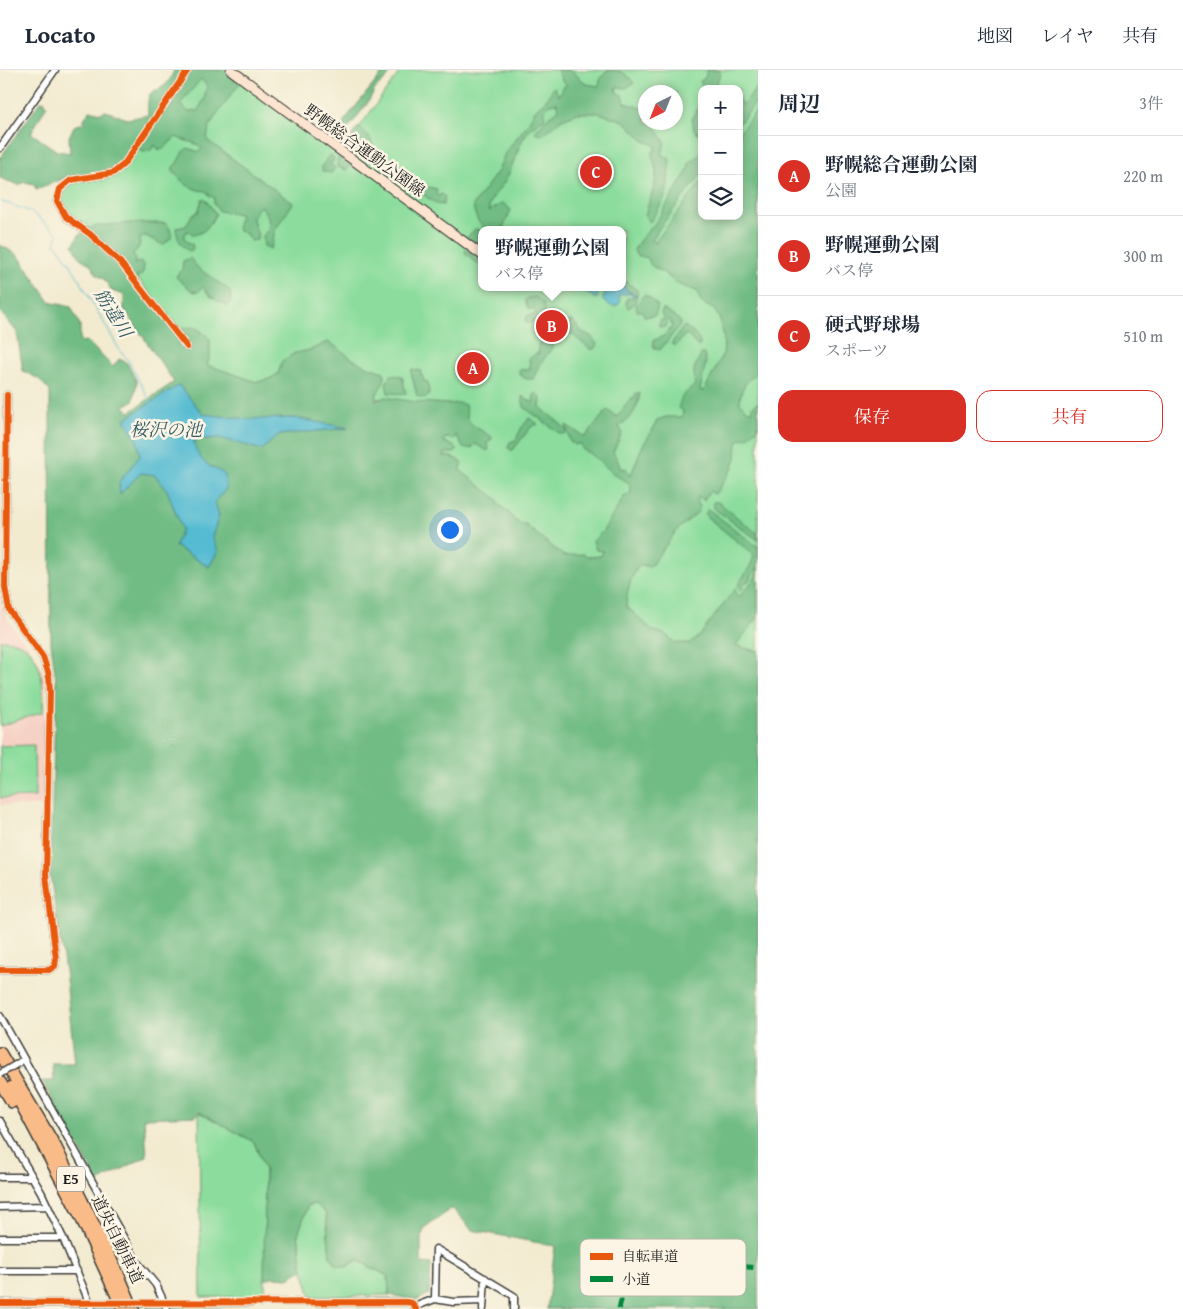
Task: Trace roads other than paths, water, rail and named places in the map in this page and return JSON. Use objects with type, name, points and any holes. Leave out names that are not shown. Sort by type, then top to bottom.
[{"type":"highway","name":"道央自動車道","points":[[0,1053],[55,1146],[118,1274],[133,1309]]},
{"type":"highway","name":"道央自動車道","points":[[0,1067],[81,1217],[123,1309]]},
{"type":"highway","points":[[0,1082],[81,1217]]},
{"type":"main road","name":"野幌総合運動公園線","points":[[235,71],[478,252]]},
{"type":"street","points":[[0,148],[55,70]]},
{"type":"street","points":[[187,347],[120,262],[90,234],[66,217],[57,201],[60,189],[71,180],[113,173],[124,164],[188,70]]},
{"type":"street","points":[[0,970],[49,970],[55,966],[56,959],[46,875],[49,674],[43,657],[9,610],[2,554],[8,394]]},
{"type":"street","points":[[0,1016],[22,1061],[137,1262],[156,1285],[166,1306]]},
{"type":"street","points":[[0,1074],[22,1061]]},
{"type":"street","points":[[0,1122],[48,1206],[91,1306]]},
{"type":"street","points":[[0,1177],[32,1177]]},
{"type":"street","points":[[0,1207],[48,1206]]},
{"type":"street","points":[[0,1238],[63,1238]]},
{"type":"street","points":[[435,1299],[436,1249],[514,1296],[514,1309]]},
{"type":"street","points":[[0,1271],[77,1271]]},
{"type":"street","points":[[483,1309],[485,1278]]},
{"type":"street","points":[[0,1303],[91,1306],[105,1302],[147,1303],[166,1306],[383,1306],[406,1302],[412,1304],[415,1308],[435,1299],[453,1306],[484,1302]]},
{"type":"water","points":[[626,289],[637,295],[622,294],[619,296],[620,303],[614,307],[604,302],[603,297],[607,291],[626,291]]},
{"type":"water","points":[[588,291],[607,291],[597,292],[598,296],[596,299]]},
{"type":"water","name":"桜沢の池","points":[[179,385],[203,414],[248,419],[295,418],[348,428],[278,435],[262,450],[220,438],[194,440],[201,458],[225,475],[226,489],[215,501],[219,516],[212,537],[218,551],[209,567],[175,546],[182,529],[167,490],[155,475],[141,473],[120,494],[119,482],[140,456],[137,440],[125,419]]},
{"type":"waterway","name":"筋違川","points":[[0,201],[32,212],[58,234],[55,243],[71,265],[119,349],[128,360],[151,403]]},
{"type":"place","name":"硬式野球場","points":[[596,172]]},
{"type":"place","name":"野幌運動公園","points":[[552,326]]},
{"type":"place","name":"野幌総合運動公園","points":[[473,368]]}]
